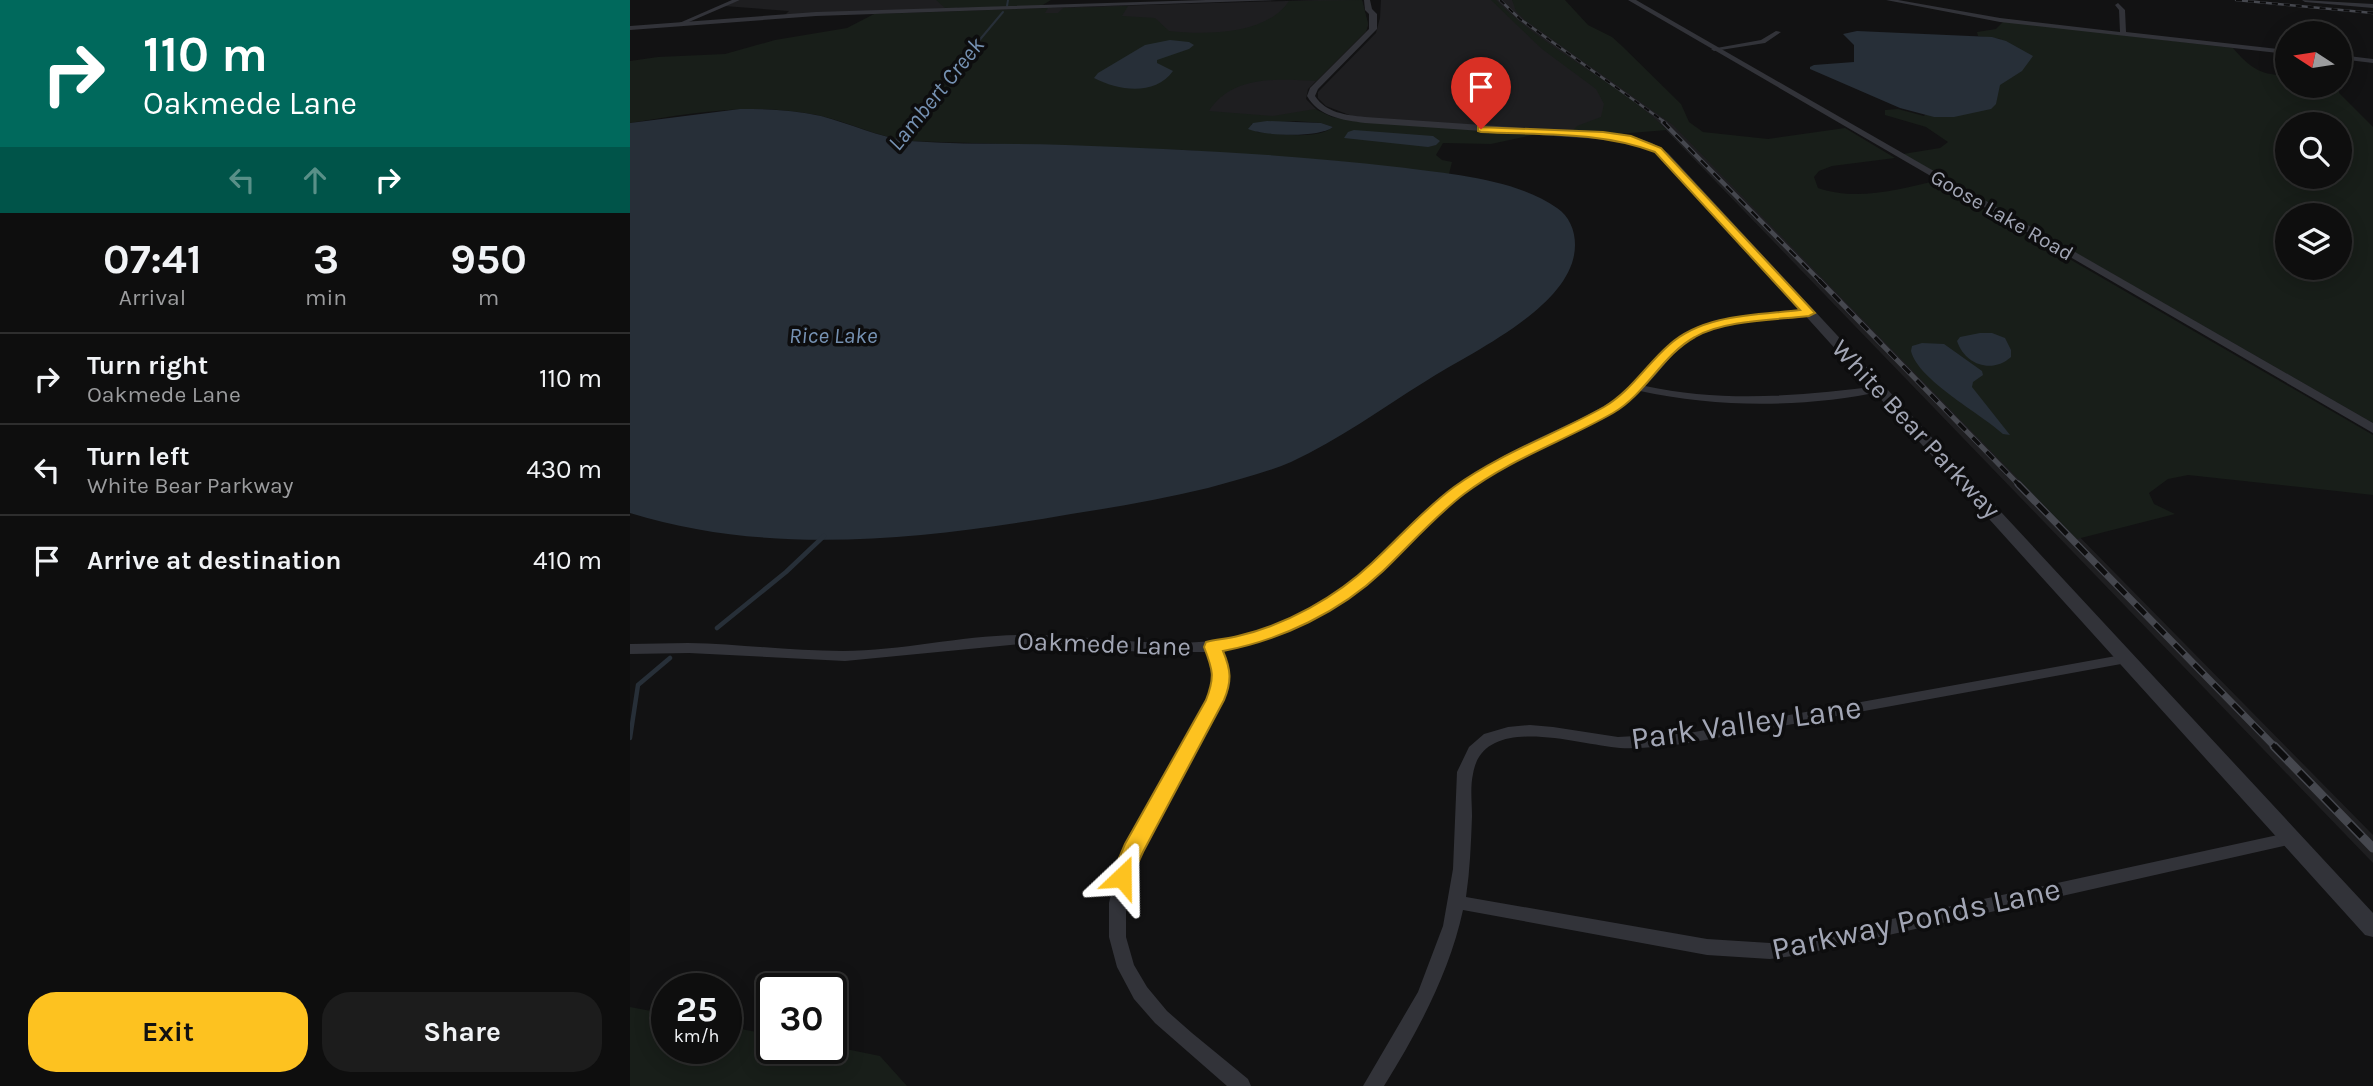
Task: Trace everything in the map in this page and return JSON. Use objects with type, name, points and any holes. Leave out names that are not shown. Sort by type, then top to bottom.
[{"type":"street","points":[[680,24],[737,0]]},
{"type":"street","points":[[630,28],[829,14],[1273,0]]},
{"type":"street","points":[[1367,0],[1368,10],[1373,14]]},
{"type":"street","name":"Goose Lake Road","points":[[1631,0],[2373,429]]},
{"type":"street","points":[[1889,0],[2000,20],[2275,51]]},
{"type":"street","points":[[2305,0],[2373,6]]},
{"type":"street","name":"White Bear Parkway","points":[[1377,1],[1370,33],[1312,92],[1312,99],[1320,107],[1336,115],[1363,120],[1603,135],[1649,145],[1665,155],[2373,928]]},
{"type":"street","points":[[2118,5],[2122,10],[2123,35]]},
{"type":"street","points":[[1714,48],[1762,43],[1778,32]]},
{"type":"street","points":[[2352,58],[2373,61]]},
{"type":"street","name":"Oakmede Lane","points":[[630,649],[690,648],[845,656],[1020,639],[1065,640],[1137,650],[1166,651],[1212,647],[1267,634],[1326,605],[1367,577],[1411,532],[1459,491],[1522,451],[1610,409],[1638,387],[1681,340],[1702,328],[1719,324],[1809,313]]},
{"type":"street","points":[[1638,387],[1706,400],[1760,402],[1880,389]]},
{"type":"street","points":[[1212,647],[1222,670],[1221,685],[1126,863],[1117,891],[1114,919],[1117,945],[1126,972],[1142,997],[1241,1086]]},
{"type":"street","name":"Park Valley Lane","points":[[1373,1086],[1401,1043],[1428,990],[1446,943],[1457,901],[1468,760],[1478,746],[1504,732],[1531,730],[1618,742],[1689,738],[2127,659]]},
{"type":"street","name":"Parkway Ponds Lane","points":[[1457,901],[1707,947],[1770,951],[1800,947],[2291,838]]},
{"type":"shaded area","points":[[740,0],[964,0],[957,8],[785,15],[789,11],[724,6]]},
{"type":"shaded area","points":[[936,0],[1051,0],[1041,6],[945,8]]},
{"type":"shaded area","points":[[1362,0],[1368,25],[1366,31],[1308,89],[1306,99],[1317,110],[1279,118],[1165,109],[1122,30],[1041,14],[1046,8]]},
{"type":"shaded area","points":[[1362,0],[1368,23],[1366,31],[1316,81],[1272,80],[1243,85],[1219,99],[1209,111],[1273,116],[1315,109],[1332,117],[1362,122],[1537,134],[1491,144],[1443,143],[1436,155],[1442,160],[1452,162],[1449,174],[1334,161],[1183,150],[909,141],[817,115],[770,109],[723,110],[630,123],[630,61],[725,54],[775,40],[847,28],[874,14],[1048,8],[1045,13],[1058,13],[1063,8],[1128,6],[1122,16],[1155,18],[1169,31],[1200,33],[1235,30],[1266,21],[1289,1]],"holes":[[[1296,121],[1333,127],[1316,134],[1296,135],[1257,132],[1251,124]]]},
{"type":"shaded area","points":[[1381,0],[1512,0],[1674,125],[2373,835],[2373,863],[1662,126],[1618,134],[1487,127],[1374,119],[1352,116],[1326,106],[1318,98],[1318,92],[1376,33]]},
{"type":"shaded area","points":[[1491,0],[1496,0],[1537,35],[1626,96],[1667,130],[1618,134],[1573,130],[1601,117],[1604,104],[1596,89],[1542,49]]},
{"type":"shaded area","points":[[1512,0],[1565,0],[1588,25],[1612,37],[1622,46],[1681,104],[1689,122],[1703,132],[1768,139],[1845,128],[1895,158],[1832,166],[1819,171],[1814,177],[1818,188],[1862,194],[1891,191],[1935,181],[2373,435],[2373,495],[2188,475],[2168,479],[2149,493],[2154,504],[2175,514],[2077,539],[1673,125],[1525,20],[1516,11]]},
{"type":"shaded area","points":[[2004,21],[2233,48],[2256,69],[2275,74],[2275,98],[2344,98],[2373,127],[2373,423],[1903,154],[1940,148],[1948,142],[1926,127],[1885,115],[1885,110],[1898,109],[1924,116],[2001,39],[1978,36],[1977,32],[1996,29]]},
{"type":"shaded area","points":[[630,1007],[651,1011],[651,1064],[742,1064],[742,1029],[756,1032],[756,1064],[847,1064],[847,1049],[880,1056],[907,1086],[630,1086]]},
{"type":"water","points":[[1857,31],[1992,37],[2006,41],[2033,56],[2022,71],[2000,85],[1996,104],[1991,109],[1954,117],[1934,117],[1900,108],[1810,69],[1814,65],[1854,62],[1854,45],[1843,34]]},
{"type":"water","points":[[1170,40],[1194,45],[1157,60],[1157,63],[1173,71],[1157,84],[1147,88],[1125,88],[1094,78],[1145,45]]},
{"type":"water","name":"Rice Lake","points":[[740,109],[811,114],[886,137],[909,141],[1232,153],[1356,162],[1458,175],[1502,184],[1541,198],[1568,219],[1575,245],[1570,267],[1558,288],[1517,325],[1326,444],[1291,462],[1261,473],[1208,488],[1123,506],[962,531],[850,539],[794,539],[684,527],[630,513],[630,123]]},
{"type":"water","points":[[1253,123],[1321,123],[1333,127],[1316,133],[1292,135],[1248,129]]},
{"type":"water","points":[[1354,130],[1433,136],[1440,141],[1428,147],[1344,138],[1348,132]]},
{"type":"water","points":[[1992,333],[2005,338],[2011,350],[2011,357],[2004,362],[1988,366],[1966,356],[1957,341],[1960,337]]},
{"type":"water","points":[[1922,343],[1944,344],[1982,371],[1983,375],[1973,382],[1972,387],[2010,435],[2003,434],[1951,396],[1925,373],[1911,351],[1912,346]]},
{"type":"waterway","name":"Lambert Creek","points":[[1007,6],[1008,0]]},
{"type":"waterway","name":"Lambert Creek","points":[[910,123],[1003,12]]},
{"type":"waterway","name":"Lambert Creek","points":[[894,143],[912,122]]},
{"type":"waterway","name":"Lambert Creek","points":[[717,628],[786,572],[824,536]]},
{"type":"waterway","points":[[630,738],[638,685],[670,658]]},
{"type":"railway","points":[[1500,0],[1520,19],[1666,123]]},
{"type":"railway","points":[[2236,0],[2373,13]]},
{"type":"railway","points":[[1663,122],[1821,282]]},
{"type":"railway","points":[[1819,280],[2019,485]]},
{"type":"railway","points":[[2018,484],[2276,748]]},
{"type":"railway","points":[[2274,746],[2373,848]]},
{"type":"route","points":[[1122,877],[1126,863],[1221,685],[1219,657],[1212,647],[1240,642],[1289,626],[1344,594],[1377,568],[1435,509],[1486,472],[1522,451],[1610,409],[1638,387],[1672,348],[1690,334],[1719,324],[1809,313],[1658,150],[1628,138],[1603,135],[1481,129]]}]
